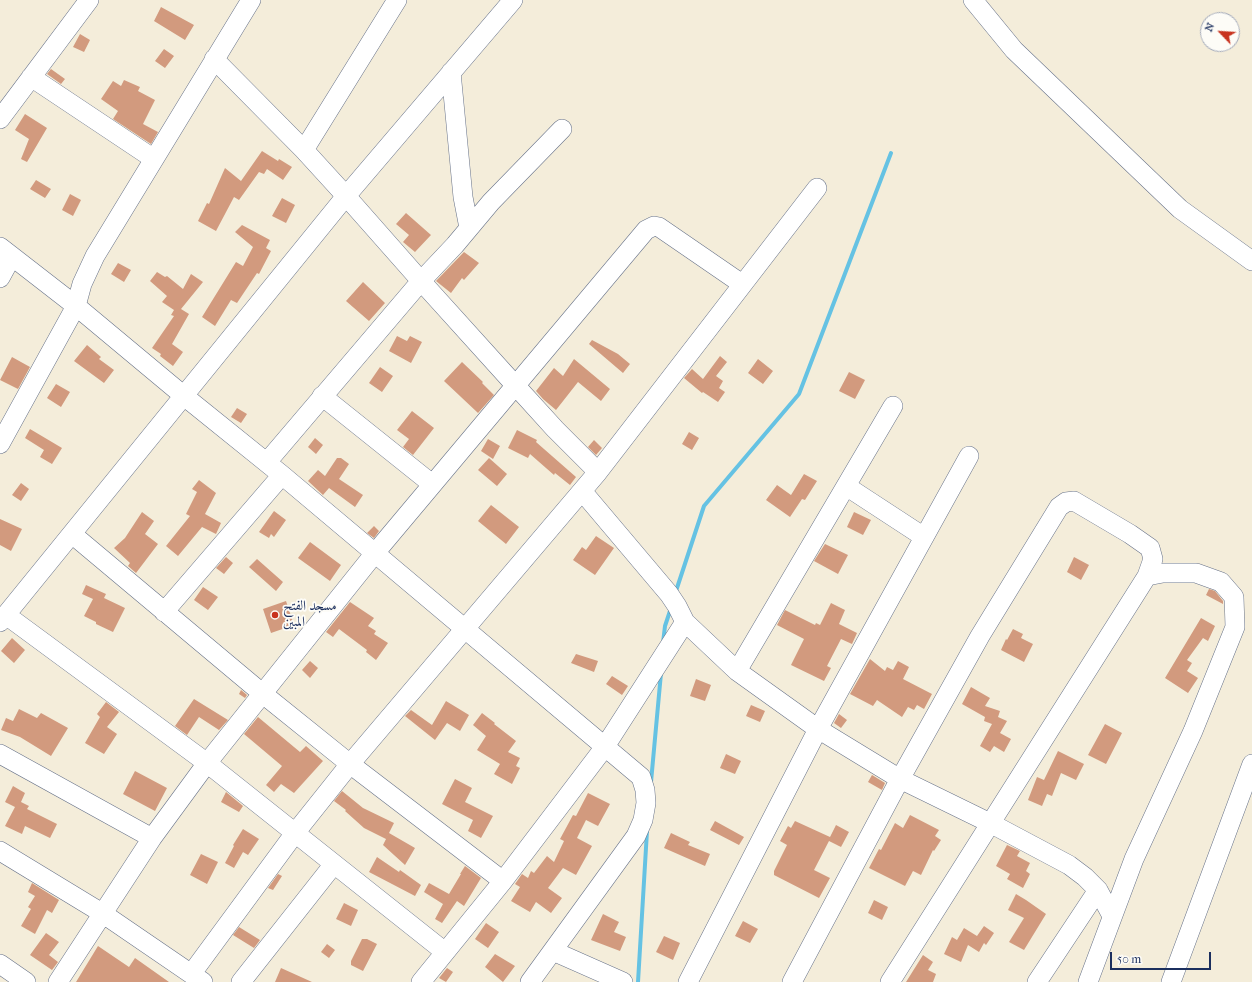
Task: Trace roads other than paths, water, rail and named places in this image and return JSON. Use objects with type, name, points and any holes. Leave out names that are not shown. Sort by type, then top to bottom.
[{"type":"street","points":[[0,119],[89,0]]},
{"type":"street","points":[[0,444],[76,306],[82,284],[95,256],[251,0]]},
{"type":"street","points":[[304,150],[397,0]]},
{"type":"street","points":[[445,952],[207,763],[3,618],[346,196],[513,0]]},
{"type":"street","points":[[973,0],[1014,50],[1180,210],[1252,261]]},
{"type":"street","points":[[214,59],[304,150],[515,386],[598,472]]},
{"type":"street","points":[[451,72],[463,197],[469,228]]},
{"type":"street","points":[[31,77],[154,159]]},
{"type":"street","points":[[267,462],[421,281],[455,245],[491,202],[562,129]]},
{"type":"street","points":[[0,851],[102,913],[197,978],[295,833],[350,764],[598,472],[817,188]]},
{"type":"street","points":[[58,982],[152,838],[207,763],[374,553],[646,230],[654,226],[659,227],[742,284]]},
{"type":"street","points":[[0,278],[6,252],[76,306],[184,396],[267,462],[604,748],[641,777],[645,790],[643,820],[636,836],[554,951],[530,982]]},
{"type":"street","points":[[322,396],[432,484]]},
{"type":"street","points":[[736,671],[893,406]]},
{"type":"street","points":[[688,982],[818,729],[969,456]]},
{"type":"street","points":[[164,612],[282,475]]},
{"type":"street","points":[[846,486],[924,537]]},
{"type":"street","points":[[582,491],[669,594],[685,622],[736,671],[818,729],[900,779],[990,823],[1069,865],[1085,877],[1098,890],[1112,916]]},
{"type":"street","points":[[792,982],[900,779],[980,636],[1059,507],[1066,502],[1074,501],[1130,534],[1150,548],[1153,559],[1148,576],[890,982]]},
{"type":"street","points":[[72,534],[263,694],[350,764],[503,881]]},
{"type":"street","points":[[1088,982],[1134,859],[1193,730],[1234,627],[1234,597],[1220,582],[1196,573],[1163,573],[1148,576]]},
{"type":"street","points":[[421,982],[503,881],[604,748],[685,622]]},
{"type":"street","points":[[1,756],[152,838]]},
{"type":"street","points":[[1171,982],[1252,764]]},
{"type":"street","points":[[241,982],[334,864]]},
{"type":"street","points":[[1037,982],[1098,890]]},
{"type":"street","points":[[554,951],[623,982]]},
{"type":"street","points":[[0,964],[26,982]]},
{"type":"waterway","points":[[675,594],[704,506],[799,394],[891,153]]},
{"type":"waterway","points":[[663,643],[665,626],[671,608]]},
{"type":"waterway","points":[[651,782],[661,673]]},
{"type":"waterway","points":[[638,982],[647,831]]},
{"type":"place","name":"مسجد الفتح المبين","points":[[275,615]]}]
